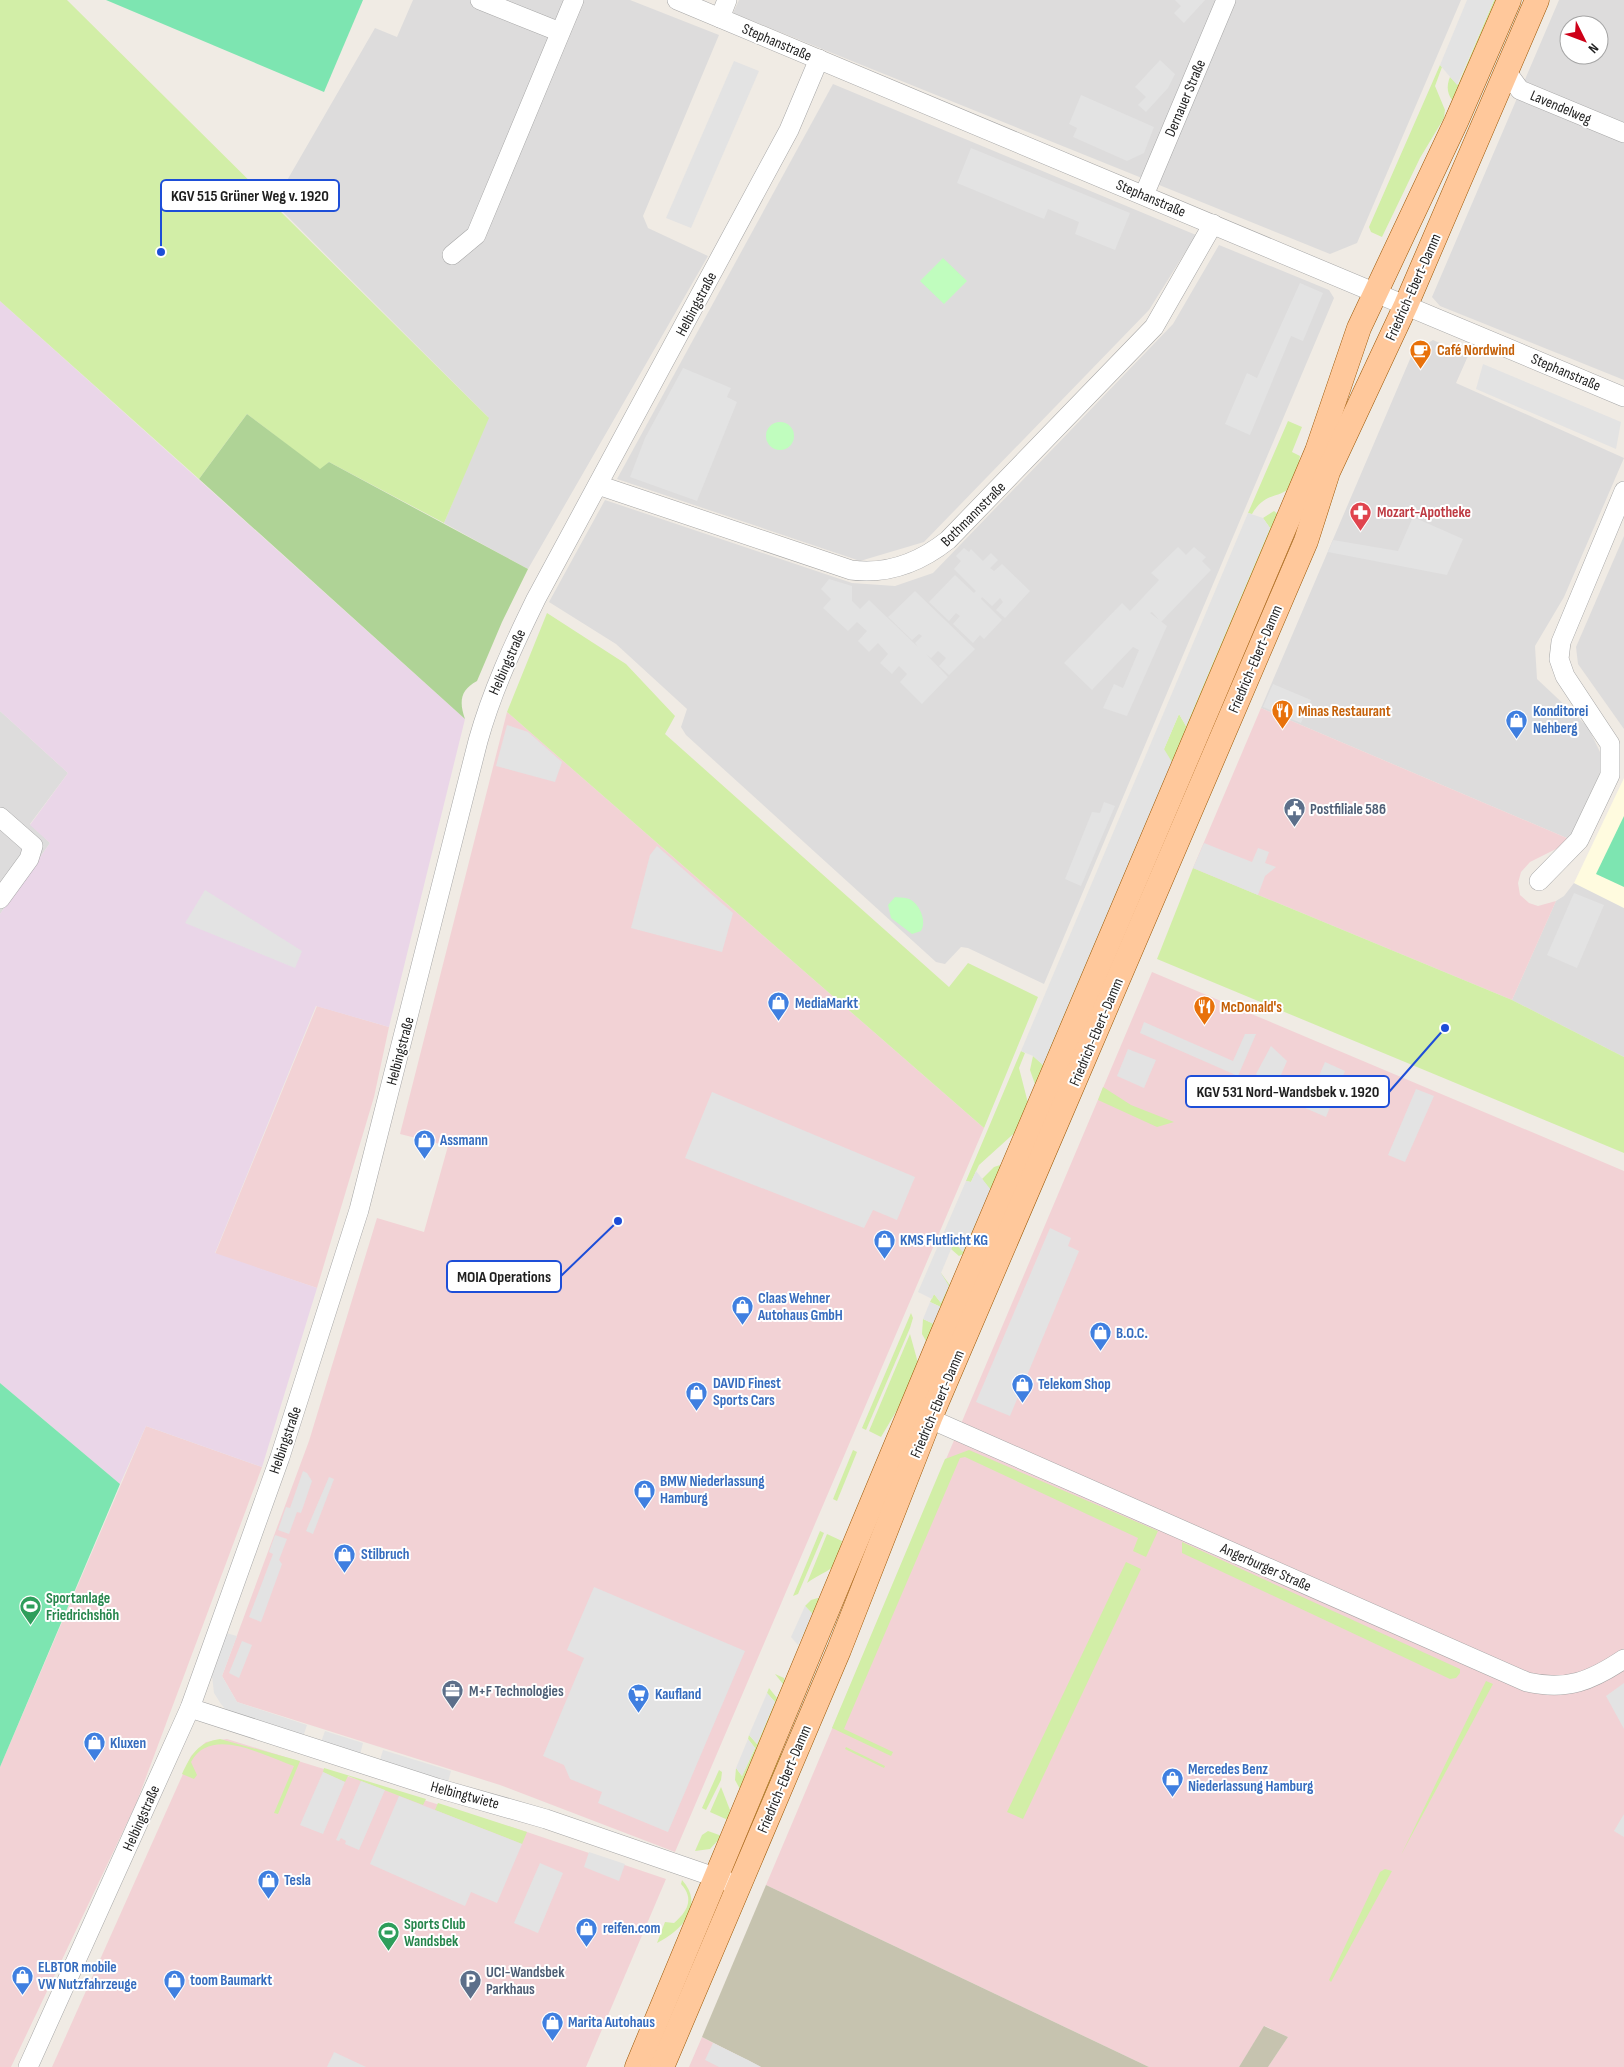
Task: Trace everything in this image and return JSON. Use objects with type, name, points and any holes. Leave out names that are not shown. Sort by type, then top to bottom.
[{"type":"main road","name":"Friedrich-Ebert-Damm","points":[[662,2067],[838,1650],[920,1414],[1317,451],[1359,328],[1456,122],[1509,0]]},
{"type":"main road","name":"Friedrich-Ebert-Damm","points":[[636,2067],[716,1877],[1306,541],[1328,472],[1406,305],[1537,0]]},
{"type":"street","points":[[480,0],[560,32]]},
{"type":"street","points":[[452,255],[476,235],[574,0]]},
{"type":"street","name":"Stephanstraße","points":[[677,0],[1624,397]]},
{"type":"street","points":[[720,18],[727,0]]},
{"type":"street","name":"Dernauer Straße","points":[[1144,196],[1226,0]]},
{"type":"street","name":"Helbingstraße","points":[[28,2067],[190,1708],[280,1457],[359,1210],[487,709],[503,668],[532,607],[789,130],[819,59]]},
{"type":"street","name":"Lavendelweg","points":[[1506,71],[1520,90],[1624,133]]},
{"type":"street","name":"Bothmannstraße","points":[[598,485],[815,560],[851,570],[872,573],[893,569],[928,556],[948,540],[1154,327],[1213,224]]},
{"type":"street","points":[[1539,881],[1579,840],[1610,775],[1610,744],[1565,676],[1559,659],[1562,642],[1624,491]]},
{"type":"street","points":[[0,818],[33,846],[29,859],[0,899]]},
{"type":"street","name":"Angerburger Straße","points":[[920,1414],[1527,1682],[1555,1686],[1585,1681],[1601,1674],[1624,1659]]},
{"type":"street","name":"Helbingtwiete","points":[[190,1708],[437,1788],[546,1819],[739,1885]]},
{"type":"shaded area","points":[[413,0],[630,0],[719,35],[643,216],[648,228],[708,256],[528,569],[444,523],[488,417],[274,203],[375,28],[397,37]]},
{"type":"shaded area","points":[[739,0],[1461,0],[1357,243],[1330,254],[733,13]]},
{"type":"shaded area","points":[[1175,0],[1205,0],[1184,23],[1174,13],[1181,6]]},
{"type":"shaded area","points":[[1467,0],[1494,0],[1457,85],[1440,65]]},
{"type":"shaded area","points":[[1559,0],[1624,0],[1624,380],[1440,306],[1432,297]]},
{"type":"shaded area","points":[[1160,60],[1175,74],[1168,88],[1146,112],[1138,105],[1146,97],[1135,87]]},
{"type":"shaded area","points":[[734,61],[759,71],[691,228],[666,218]]},
{"type":"shaded area","points":[[833,84],[1196,235],[1149,310],[924,542],[860,561],[617,479]]},
{"type":"shaded area","points":[[1081,95],[1154,127],[1144,153],[1127,161],[1073,137],[1077,128],[1069,124]]},
{"type":"shaded area","points":[[971,148],[1130,213],[1115,250],[1075,234],[1079,222],[1048,209],[1044,219],[957,183]]},
{"type":"shaded area","points":[[1219,245],[1329,290],[1334,298],[1044,984],[968,948],[961,947],[945,964],[936,962],[686,735],[681,727],[687,709],[616,644],[549,602],[605,500],[852,583],[895,586],[933,573],[1173,324]]},
{"type":"shaded area","points":[[1300,283],[1323,293],[1303,341],[1291,336],[1250,435],[1225,424],[1247,373],[1257,378]]},
{"type":"shaded area","points":[[0,301],[465,719],[389,1027],[316,1006],[215,1253],[317,1288],[262,1467],[146,1426],[120,1484],[0,1383],[0,914],[50,843],[30,825],[68,773],[0,711]]},
{"type":"shaded area","points":[[1433,340],[1468,356],[1456,383],[1624,458],[1564,597],[1535,646],[1537,679],[1588,727],[1600,752],[1600,773],[1569,839],[1261,708],[1413,352]]},
{"type":"shaded area","points":[[1483,364],[1621,422],[1616,449],[1476,389]]},
{"type":"shaded area","points":[[683,368],[731,388],[727,397],[737,402],[697,501],[630,477],[645,438]]},
{"type":"shaded area","points":[[1248,513],[1263,518],[1270,528],[1186,726],[1179,714],[1164,749],[1172,762],[1043,1065],[1033,1056],[1021,1051]]},
{"type":"shaded area","points":[[1413,517],[1463,539],[1447,575],[1328,552],[1333,540],[1398,551]]},
{"type":"shaded area","points":[[1624,536],[1624,729],[1578,664],[1576,647]]},
{"type":"shaded area","points":[[1178,547],[1186,555],[1194,547],[1206,557],[1202,561],[1211,570],[1161,622],[1167,626],[1127,716],[1103,708],[1114,684],[1123,688],[1139,650],[1133,647],[1092,690],[1064,663],[1122,603],[1130,611],[1159,580],[1151,573]]},
{"type":"shaded area","points":[[964,548],[969,552],[971,549],[983,561],[991,553],[998,560],[990,568],[994,571],[1002,564],[1030,591],[1005,618],[996,610],[1003,602],[1000,598],[992,606],[982,597],[981,599],[1002,620],[984,639],[980,635],[973,643],[953,624],[960,616],[956,613],[949,621],[929,602],[955,575],[974,593],[976,591],[954,569],[961,561],[956,556]]},
{"type":"shaded area","points":[[829,579],[852,586],[852,601],[860,609],[869,600],[918,647],[915,643],[922,636],[919,634],[912,640],[888,617],[915,591],[975,649],[949,675],[939,666],[946,658],[938,651],[931,658],[926,654],[948,677],[922,704],[900,682],[907,674],[899,666],[892,674],[880,663],[888,654],[878,643],[869,652],[858,641],[867,631],[857,622],[848,631],[823,608],[831,599],[821,589]]},
{"type":"shaded area","points":[[1273,684],[1311,700],[1301,723],[1263,707]]},
{"type":"shaded area","points":[[1261,708],[1569,839],[1558,848],[1530,862],[1521,872],[1518,883],[1520,895],[1529,903],[1538,906],[1556,901],[1512,1000],[1193,868]]},
{"type":"shaded area","points":[[0,711],[68,773],[30,824],[50,843],[0,914]]},
{"type":"shaded area","points":[[507,712],[984,1128],[675,1852],[500,1785],[237,1702],[222,1676],[309,1441],[377,1218],[424,1232],[448,1146],[400,1134]]},
{"type":"shaded area","points":[[507,725],[528,732],[562,762],[555,782],[496,766]]},
{"type":"shaded area","points":[[1624,778],[1624,908],[1574,883]]},
{"type":"shaded area","points":[[1104,802],[1115,806],[1081,886],[1065,879],[1092,812],[1100,813]]},
{"type":"shaded area","points":[[1204,843],[1252,862],[1258,848],[1269,852],[1265,863],[1276,867],[1265,876],[1258,895],[1193,868]]},
{"type":"shaded area","points":[[657,846],[733,913],[722,952],[631,928],[650,855]]},
{"type":"shaded area","points":[[1574,883],[1624,908],[1624,1057],[1512,1000],[1556,901],[1564,896]]},
{"type":"shaded area","points":[[205,890],[302,951],[295,968],[185,923]]},
{"type":"shaded area","points":[[1574,893],[1604,905],[1577,968],[1547,955]]},
{"type":"shaded area","points":[[1152,972],[1624,1171],[1624,2067],[1268,2067],[1288,2037],[1265,2026],[1239,2067],[1149,2067],[766,1885]]},
{"type":"shaded area","points":[[317,1006],[389,1027],[374,1097],[317,1288],[215,1254]]},
{"type":"shaded area","points":[[1144,1022],[1233,1061],[1245,1034],[1256,1034],[1238,1076],[1140,1033]]},
{"type":"shaded area","name":"McDonald's","points":[[1271,1046],[1287,1061],[1276,1086],[1269,1077],[1263,1082],[1256,1074]]},
{"type":"shaded area","points":[[1128,1049],[1156,1060],[1144,1088],[1117,1076]]},
{"type":"shaded area","points":[[1325,1062],[1345,1071],[1326,1117],[1305,1108]]},
{"type":"shaded area","points":[[1416,1089],[1434,1096],[1405,1162],[1388,1155]]},
{"type":"shaded area","points":[[712,1092],[915,1177],[897,1220],[873,1210],[864,1228],[685,1158]]},
{"type":"shaded area","points":[[976,1171],[991,1190],[963,1252],[954,1242],[941,1273],[949,1286],[941,1303],[934,1294],[932,1299],[918,1292],[966,1181],[971,1182]]},
{"type":"shaded area","points":[[1050,1228],[1071,1238],[1068,1246],[1079,1251],[1010,1416],[976,1402]]},
{"type":"shaded area","points":[[930,1302],[943,1308],[936,1325],[923,1319]]},
{"type":"shaded area","points":[[146,1426],[262,1467],[136,1804],[11,2067],[0,2067],[0,1767]]},
{"type":"shaded area","points":[[303,1471],[307,1473],[312,1481],[301,1513],[297,1512],[289,1534],[278,1530],[286,1507],[290,1508]]},
{"type":"shaded area","points":[[329,1477],[334,1479],[313,1534],[306,1531]]},
{"type":"shaded area","points":[[275,1535],[287,1539],[279,1560],[282,1564],[261,1622],[249,1617],[273,1554],[269,1552]]},
{"type":"shaded area","name":"Kaufland","points":[[594,1587],[745,1651],[668,1832],[598,1803],[602,1792],[570,1779],[564,1765],[543,1756],[584,1658],[567,1650]]},
{"type":"shaded area","points":[[805,1606],[813,1614],[798,1645],[791,1637]]},
{"type":"shaded area","points":[[226,1633],[237,1636],[222,1676],[237,1702],[307,1725],[303,1737],[228,1712],[221,1704],[214,1693],[212,1676]]},
{"type":"shaded area","points":[[242,1641],[252,1645],[239,1678],[229,1673]]},
{"type":"shaded area","points":[[1624,1683],[1624,1729],[1606,1696]]},
{"type":"shaded area","points":[[767,1693],[775,1702],[757,1744],[749,1735]]},
{"type":"shaded area","points":[[325,1731],[363,1743],[360,1755],[321,1742]]},
{"type":"shaded area","points":[[227,1739],[527,1832],[666,1879],[586,2067],[52,2067],[191,1756],[206,1742]]},
{"type":"shaded area","points":[[748,1739],[755,1748],[742,1776],[736,1768]]},
{"type":"shaded area","points":[[383,1750],[451,1771],[448,1782],[380,1760]]},
{"type":"shaded area","points":[[323,1772],[345,1782],[323,1834],[300,1825]]},
{"type":"shaded area","points":[[361,1781],[385,1790],[359,1850],[345,1844],[346,1841],[341,1838],[339,1841],[336,1840]]},
{"type":"shaded area","points":[[399,1796],[522,1844],[497,1903],[471,1892],[465,1906],[370,1864]]},
{"type":"shaded area","points":[[1624,1814],[1624,1837],[1614,1831]]},
{"type":"shaded area","points":[[589,1852],[625,1864],[619,1881],[584,1867]]},
{"type":"shaded area","points":[[540,1863],[563,1873],[538,1933],[514,1923]]},
{"type":"shaded area","points":[[766,1885],[1149,2067],[761,2067],[702,2037]]},
{"type":"shaded area","points":[[1264,2026],[1288,2037],[1268,2067],[1239,2067]]},
{"type":"shaded area","points":[[702,2037],[719,2046],[761,2067],[689,2067]]},
{"type":"shaded area","points":[[713,2043],[761,2067],[719,2067],[705,2060]]},
{"type":"shaded area","points":[[334,2052],[366,2067],[327,2067]]},
{"type":"green space","points":[[0,0],[67,0],[489,418],[444,523],[329,462],[320,470],[247,414],[199,479],[0,301]]},
{"type":"green space","points":[[106,0],[363,0],[324,92]]},
{"type":"green space","points":[[1494,0],[1501,0],[1455,103],[1448,91],[1450,77],[1458,85]]},
{"type":"green space","points":[[1440,65],[1442,67],[1435,86],[1445,110],[1444,118],[1420,158],[1382,237],[1371,232],[1369,227]]},
{"type":"green space","points":[[943,258],[967,281],[944,304],[920,281]]},
{"type":"green space","points":[[247,414],[320,469],[329,462],[528,569],[502,622],[477,681],[464,692],[462,707],[465,719],[199,479]]},
{"type":"green space","points":[[1288,421],[1302,427],[1292,452],[1300,456],[1295,480],[1286,491],[1262,502],[1252,514],[1248,513]]},
{"type":"green space","points":[[780,422],[790,426],[794,436],[790,446],[780,450],[770,446],[766,436],[770,426]]},
{"type":"green space","points":[[1274,511],[1279,515],[1036,1087],[1030,1070],[1033,1056],[1043,1065],[1164,749],[1179,714],[1186,726],[1270,528],[1263,518]]},
{"type":"green space","points":[[547,613],[626,664],[675,716],[665,734],[949,987],[968,963],[1038,997],[984,1128],[507,712]]},
{"type":"green space","points":[[1624,816],[1624,887],[1596,874]]},
{"type":"green space","points":[[1193,868],[1512,1000],[1624,1057],[1624,1153],[1157,959]]},
{"type":"green space","points":[[895,897],[909,899],[914,902],[922,914],[923,927],[921,931],[912,934],[891,918],[888,905]]},
{"type":"green space","points":[[1021,1051],[1025,1053],[1019,1068],[1028,1103],[1021,1127],[979,1165],[971,1182],[966,1181]]},
{"type":"green space","points":[[1103,1087],[1131,1105],[1174,1122],[1157,1127],[1098,1100]]},
{"type":"green space","points":[[1003,1164],[967,1252],[959,1256],[951,1249],[955,1242],[962,1251],[991,1191],[982,1179],[994,1167]]},
{"type":"green space","points":[[941,1273],[952,1288],[943,1308],[930,1302],[934,1294],[941,1303]]},
{"type":"green space","points":[[911,1313],[913,1318],[910,1328],[866,1430],[862,1428]]},
{"type":"green space","points":[[923,1319],[936,1325],[927,1343],[922,1334]]},
{"type":"green space","points":[[910,1334],[918,1363],[900,1405],[881,1437],[869,1431]]},
{"type":"green space","name":"Sportanlage Friedrichshöh","points":[[0,1383],[120,1484],[0,1767]]},
{"type":"green space","points":[[853,1450],[857,1452],[837,1501],[833,1499]]},
{"type":"green space","points":[[969,1450],[1158,1531],[1146,1557],[1133,1551],[1138,1538],[965,1457],[960,1458],[844,1729],[893,1752],[891,1756],[832,1728],[945,1459]]},
{"type":"green space","points":[[820,1531],[824,1533],[798,1594],[793,1596]]},
{"type":"green space","points":[[827,1534],[842,1541],[837,1560],[831,1568],[807,1583]]},
{"type":"green space","points":[[1182,1542],[1460,1669],[1460,1673],[1456,1678],[1450,1679],[1182,1553]]},
{"type":"green space","points":[[1126,1562],[1141,1569],[1023,1819],[1007,1812]]},
{"type":"green space","points":[[823,1598],[806,1638],[803,1636],[812,1614],[805,1606],[811,1600]]},
{"type":"green space","points":[[775,1674],[784,1678],[786,1689],[741,1791],[735,1780],[736,1768],[742,1776],[755,1748],[748,1739],[749,1735],[757,1744],[775,1702],[767,1693],[769,1688],[777,1698],[783,1684]]},
{"type":"green space","points":[[1486,1681],[1493,1684],[1401,1855]]},
{"type":"green space","points":[[220,1739],[300,1761],[278,1814],[274,1813],[294,1766],[239,1746],[224,1744],[211,1746],[200,1751],[191,1762],[197,1775],[194,1779],[182,1774],[196,1750],[206,1743]]},
{"type":"green space","points":[[846,1747],[885,1766],[884,1768],[845,1749]]},
{"type":"green space","points":[[780,1753],[783,1755],[752,1830],[747,1828]]},
{"type":"green space","points":[[324,1768],[426,1799],[423,1805],[348,1776],[345,1782],[323,1772]]},
{"type":"green space","points":[[719,1770],[722,1772],[721,1780],[706,1810],[702,1808]]},
{"type":"green space","points":[[721,1787],[730,1810],[728,1820],[710,1812]]},
{"type":"green space","points":[[438,1803],[527,1832],[522,1844],[435,1810]]},
{"type":"green space","points":[[708,1831],[722,1836],[710,1849],[695,1851],[702,1835]]},
{"type":"green space","points":[[1385,1869],[1392,1871],[1331,1982],[1329,1980],[1380,1872]]},
{"type":"green space","points":[[682,1880],[689,1889],[691,1899],[691,1908],[688,1916],[675,1932],[657,1943],[665,1922],[674,1923],[683,1914],[688,1905],[688,1895],[681,1884]]},
{"type":"place","name":"KGV 515 Grüner Weg v. 1920","points":[[161,252]]},
{"type":"place","name":"Café Nordwind","points":[[1421,369]]},
{"type":"place","name":"Mozart-Apotheke","points":[[1361,531]]},
{"type":"place","name":"Minas Restaurant","points":[[1282,730]]},
{"type":"place","name":"Konditorei Nehberg","points":[[1517,739]]},
{"type":"place","name":"Postfiliale 586","points":[[1294,828]]},
{"type":"place","name":"MediaMarkt","points":[[779,1022]]},
{"type":"place","name":"McDonald's","points":[[1205,1026]]},
{"type":"place","name":"KGV 531 Nord-Wandsbek v. 1920","points":[[1445,1028]]},
{"type":"place","name":"Assmann","points":[[424,1159]]},
{"type":"place","name":"MOIA Operations","points":[[618,1221]]},
{"type":"place","name":"KMS Flutlicht KG","points":[[884,1259]]},
{"type":"place","name":"Claas Wehner Autohaus GmbH","points":[[742,1326]]},
{"type":"place","name":"B.O.C.","points":[[1100,1352]]},
{"type":"place","name":"Telekom Shop","points":[[1022,1403]]},
{"type":"place","name":"DAVID Finest Sports Cars","points":[[697,1411]]},
{"type":"place","name":"BMW Niederlassung Hamburg","points":[[644,1509]]},
{"type":"place","name":"Stilbruch","points":[[345,1573]]},
{"type":"place","name":"Sportanlage Friedrichshöh","points":[[30,1626]]},
{"type":"place","name":"M+F Technologies","points":[[453,1710]]},
{"type":"place","name":"Kaufland","points":[[639,1713]]},
{"type":"place","name":"Kluxen","points":[[94,1762]]},
{"type":"place","name":"Mercedes Benz Niederlassung Hamburg","points":[[1172,1797]]},
{"type":"place","name":"Tesla","points":[[268,1899]]},
{"type":"place","name":"reifen.com","points":[[587,1947]]},
{"type":"place","name":"Sports Club Wandsbek","points":[[388,1952]]},
{"type":"place","name":"ELBTOR mobile VW Nutzfahrzeuge","points":[[22,1995]]},
{"type":"place","name":"toom Baumarkt","points":[[174,1999]]},
{"type":"place","name":"UCI-Wandsbek Parkhaus","points":[[470,2000]]},
{"type":"place","name":"Marita Autohaus","points":[[552,2041]]}]
